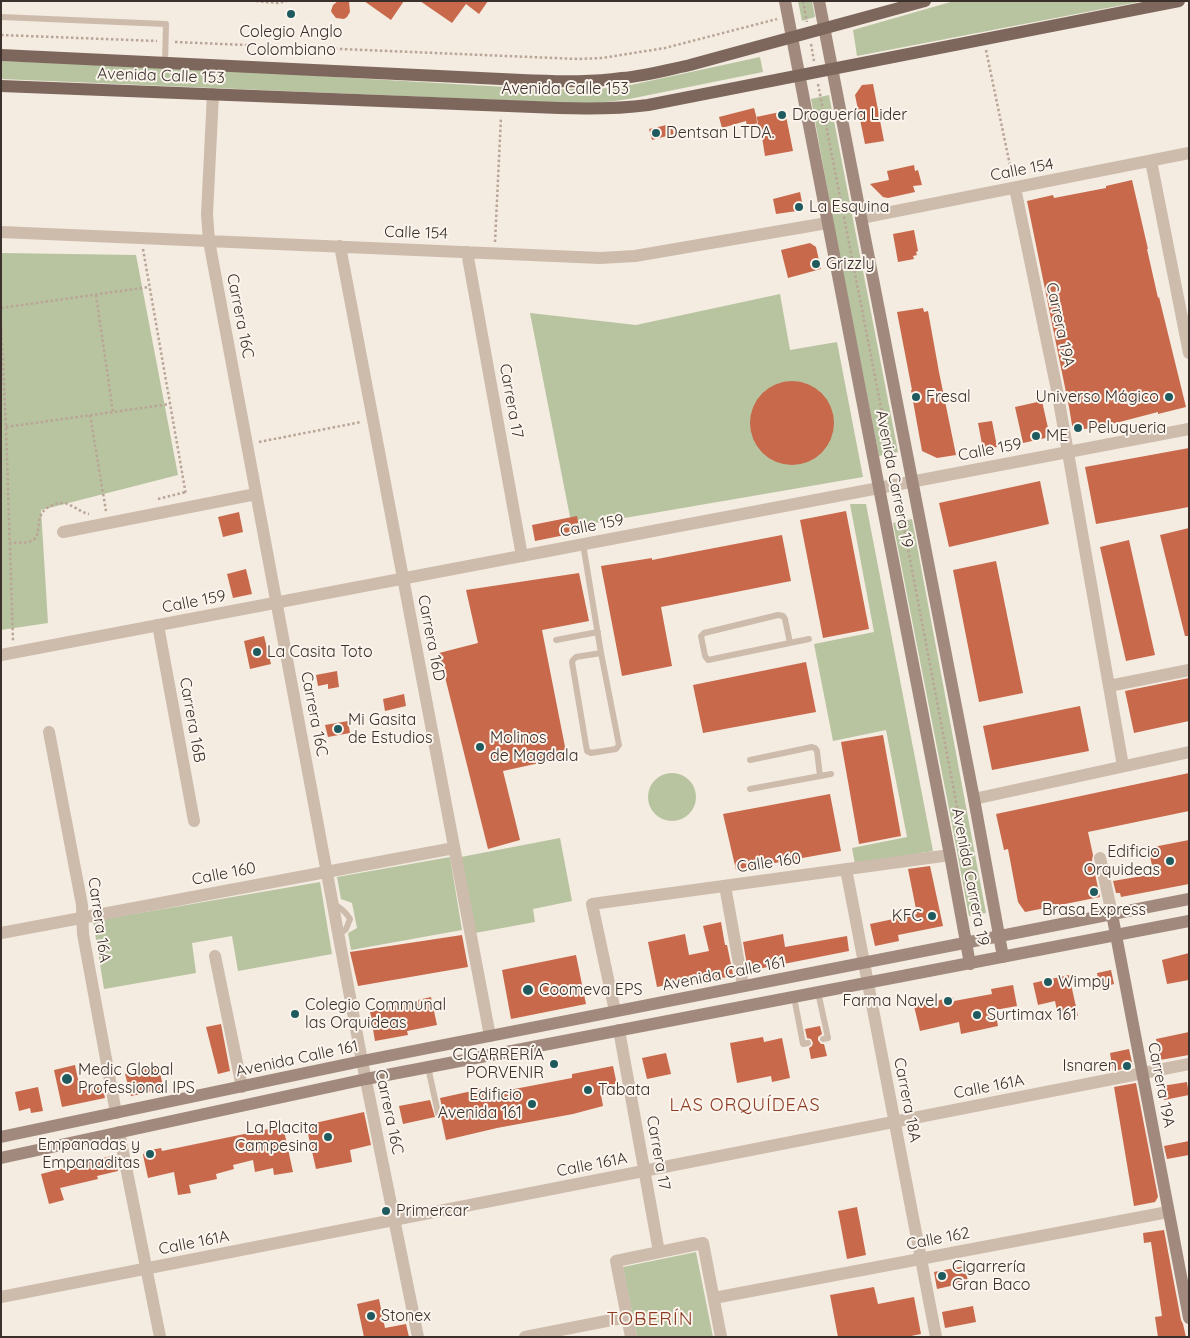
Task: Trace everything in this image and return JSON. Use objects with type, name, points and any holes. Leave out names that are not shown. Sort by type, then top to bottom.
[{"type":"main road","name":"Avenida Carrera 19","points":[[785,1],[970,964]]},
{"type":"main road","name":"Avenida Carrera 19","points":[[819,1],[1004,957]]},
{"type":"main road","name":"Avenida Calle 153","points":[[1,55],[522,80],[591,81],[655,73],[690,65],[925,1]]},
{"type":"main road","name":"Avenida Calle 153","points":[[1,86],[502,106],[624,108],[832,69],[1159,3],[1180,1]]},
{"type":"main road","name":"Avenida Calle 161","points":[[1,1137],[490,1036],[1189,899]]},
{"type":"main road","name":"Carrera 19A","points":[[1112,914],[1189,1318]]},
{"type":"main road","name":"Avenida Calle 161","points":[[1,1158],[366,1079],[1189,921]]},
{"type":"street","name":"Carrera 16C","points":[[213,94],[208,214],[209,241],[362,1062],[418,1337]]},
{"type":"street","name":"Calle 154","points":[[861,218],[1189,153]]},
{"type":"street","points":[[1151,160],[1189,353]]},
{"type":"street","name":"Carrera 19A","points":[[1015,188],[1057,390],[1123,766]]},
{"type":"street","name":"Calle 154","points":[[1,232],[600,258],[635,256],[827,223]]},
{"type":"street","name":"Carrera 16D","points":[[340,246],[490,1036]]},
{"type":"street","name":"Carrera 17","points":[[467,252],[522,556]]},
{"type":"street","name":"Calle 159","points":[[7,654],[1189,429]]},
{"type":"street","points":[[63,532],[256,494]]},
{"type":"street","name":"Carrera 16B","points":[[158,625],[194,821]]},
{"type":"street","points":[[1109,686],[1189,670]]},
{"type":"street","name":"Carrera 16A","points":[[49,732],[82,905],[83,934],[116,1113]]},
{"type":"street","points":[[974,799],[1189,752]]},
{"type":"street","name":"Calle 160","points":[[1,934],[454,848]]},
{"type":"street","name":"Calle 160","points":[[615,1011],[592,904],[950,855]]},
{"type":"street","name":"Carrera 19A","points":[[1100,858],[1112,914]]},
{"type":"street","name":"Carrera 18A","points":[[846,869],[936,1337]]},
{"type":"street","points":[[725,886],[743,986]]},
{"type":"street","points":[[215,956],[242,1087]]},
{"type":"street","name":"Carrera 17","points":[[619,1030],[659,1252]]},
{"type":"street","name":"Calle 161A","points":[[1,1297],[1189,1064]]},
{"type":"street","points":[[119,1132],[160,1337]]},
{"type":"street","name":"Calle 162","points":[[714,1298],[1168,1212]]},
{"type":"street","points":[[631,1337],[616,1261],[703,1243],[721,1337]]},
{"type":"street","points":[[525,1337],[627,1317]]},
{"type":"lane","points":[[1,17],[166,24],[165,63]]},
{"type":"lane","points":[[583,544],[618,745],[616,750],[591,753],[587,751],[572,662],[576,658],[601,653]]},
{"type":"lane","points":[[790,643],[785,619],[783,616],[778,615],[704,633],[701,636],[705,656],[708,660],[790,643],[809,639]]},
{"type":"lane","points":[[556,640],[598,632]]},
{"type":"lane","points":[[750,760],[812,747],[817,751],[820,776]]},
{"type":"lane","points":[[750,789],[831,774]]},
{"type":"lane","points":[[818,992],[828,1038],[823,1039]]},
{"type":"lane","points":[[794,997],[803,1044],[808,1043]]},
{"type":"lane","points":[[428,1067],[438,1114]]},
{"type":"path","points":[[256,1],[278,3],[287,1]]},
{"type":"path","points":[[803,1],[981,932]]},
{"type":"path","points":[[1,35],[578,59],[602,58],[665,48],[787,16]]},
{"type":"path","points":[[984,39],[1015,188]]},
{"type":"path","points":[[494,253],[502,106]]},
{"type":"path","points":[[142,238],[188,507]]},
{"type":"path","points":[[1,308],[149,287]]},
{"type":"path","points":[[96,295],[113,412]]},
{"type":"path","points":[[1,323],[6,418],[7,654]]},
{"type":"path","points":[[6,427],[170,404]]},
{"type":"path","points":[[90,415],[106,511]]},
{"type":"path","points":[[1,418],[6,418]]},
{"type":"path","points":[[247,444],[372,419]]},
{"type":"green space","points":[[798,1],[812,1],[815,17],[802,21]]},
{"type":"green space","points":[[954,1],[1144,1],[857,56],[853,30]]},
{"type":"green space","points":[[760,57],[763,72],[629,99],[599,103],[1,79],[1,61],[200,69],[540,89],[596,89],[626,86]]},
{"type":"green space","points":[[829,95],[898,452],[879,456],[811,99]]},
{"type":"green space","points":[[1,253],[136,255],[178,475],[41,510],[48,623],[1,630]]},
{"type":"green space","points":[[780,294],[790,350],[837,342],[863,477],[572,527],[530,313],[636,325]]},
{"type":"green space","points":[[850,504],[866,504],[933,851],[855,864],[852,848],[907,837],[886,730],[833,741],[814,644],[874,632]]},
{"type":"green space","points":[[912,519],[986,913],[969,916],[893,523]]},
{"type":"green space","points":[[667,773],[677,773],[686,777],[692,783],[695,788],[695,806],[686,817],[677,821],[667,821],[658,817],[652,811],[648,802],[648,792],[652,783],[658,777]]},
{"type":"green space","points":[[560,838],[572,901],[533,909],[535,922],[475,933],[461,857]]},
{"type":"green space","points":[[450,857],[462,930],[351,950],[348,933],[357,928],[352,903],[341,899],[337,877]]},
{"type":"green space","points":[[320,882],[332,954],[238,971],[232,936],[192,943],[196,973],[104,989],[93,921]]},
{"type":"green space","points":[[696,1252],[713,1337],[637,1337],[623,1267]]},
{"type":"building","points":[[338,1],[349,1],[350,12],[344,19],[336,18],[331,11],[333,5]]},
{"type":"building","points":[[364,1],[404,1],[391,20]]},
{"type":"building","points":[[420,1],[488,1],[479,14],[466,4],[452,23]]},
{"type":"building","points":[[873,84],[884,141],[865,144],[855,95],[862,85]]},
{"type":"building","points":[[754,108],[758,123],[747,126],[746,121],[722,128],[719,117]]},
{"type":"building","points":[[785,111],[793,151],[765,156],[761,131],[759,131],[756,117]]},
{"type":"building","points":[[671,124],[674,134],[652,140],[649,129]]},
{"type":"building","points":[[914,165],[915,171],[918,170],[922,185],[913,186],[915,192],[888,198],[883,197],[870,184],[889,180],[887,171]]},
{"type":"building","points":[[1132,180],[1158,298],[1186,407],[1073,431],[1027,201],[1053,195],[1054,198],[1106,188],[1106,186]]},
{"type":"building","points":[[800,192],[803,207],[797,211],[776,214],[773,199]]},
{"type":"building","points":[[914,230],[917,255],[913,256],[914,259],[898,262],[893,234]]},
{"type":"building","points":[[810,243],[816,247],[821,269],[788,278],[781,250]]},
{"type":"building","points":[[923,308],[924,312],[928,311],[956,455],[937,458],[922,451],[897,312]]},
{"type":"building","points":[[792,381],[808,384],[822,393],[831,407],[834,423],[831,439],[822,453],[808,462],[792,465],[776,462],[762,453],[753,439],[750,423],[753,407],[762,393],[776,384]]},
{"type":"building","points":[[1042,401],[1050,437],[1023,443],[1015,407]]},
{"type":"building","points":[[992,421],[997,447],[983,449],[978,423]]},
{"type":"building","points":[[1189,448],[1189,507],[1096,524],[1085,467]]},
{"type":"building","points":[[1040,481],[1049,524],[949,547],[939,503]]},
{"type":"building","points":[[846,511],[869,629],[823,638],[800,520]]},
{"type":"building","points":[[239,512],[243,532],[223,537],[218,517]]},
{"type":"building","points":[[577,516],[580,532],[535,541],[532,525]]},
{"type":"building","points":[[1189,528],[1189,636],[1185,636],[1160,535]]},
{"type":"building","points":[[782,535],[791,581],[661,607],[672,666],[622,676],[601,566],[652,558],[652,560]]},
{"type":"building","points":[[1129,540],[1155,655],[1126,661],[1100,547]]},
{"type":"building","points":[[996,561],[1023,693],[979,702],[953,570]]},
{"type":"building","points":[[246,569],[252,594],[233,598],[227,574]]},
{"type":"building","points":[[579,573],[589,621],[542,630],[567,757],[503,771],[520,840],[488,849],[439,653],[478,643],[466,590]]},
{"type":"building","name":"La Casita Toto","points":[[264,636],[271,664],[250,669],[244,641]]},
{"type":"building","points":[[806,662],[816,712],[703,733],[693,685]]},
{"type":"building","points":[[337,671],[339,687],[328,689],[328,684],[318,686],[316,675]]},
{"type":"building","points":[[1189,678],[1189,721],[1134,733],[1125,691]]},
{"type":"building","points":[[404,694],[406,706],[385,711],[383,699]]},
{"type":"building","points":[[1080,706],[1089,751],[992,770],[983,726]]},
{"type":"building","name":"Mi Gasita de Estudios","points":[[348,721],[350,733],[328,737],[325,725]]},
{"type":"building","points":[[883,735],[901,836],[859,844],[841,742]]},
{"type":"building","points":[[1189,773],[1189,811],[1088,832],[1100,897],[1025,912],[1018,902],[1008,849],[1004,850],[996,814]]},
{"type":"building","points":[[830,794],[841,851],[736,870],[723,814]]},
{"type":"building","name":"Edificio Orquideas","points":[[1189,840],[1189,884],[1121,897],[1120,893],[1116,893],[1113,881],[1154,874],[1148,848]]},
{"type":"building","points":[[930,866],[943,926],[898,935],[899,941],[875,946],[870,924],[917,914],[908,869]]},
{"type":"building","points":[[721,922],[732,976],[695,983],[694,979],[657,987],[648,942],[685,934],[689,955],[709,951],[703,926]]},
{"type":"building","points":[[783,934],[785,947],[847,936],[849,951],[748,971],[743,942]]},
{"type":"building","points":[[462,935],[468,967],[358,986],[350,952]]},
{"type":"building","points":[[1189,953],[1189,980],[1167,984],[1162,960]]},
{"type":"building","points":[[576,955],[586,1004],[511,1019],[502,970]]},
{"type":"building","points":[[1111,970],[1114,984],[1100,988],[1097,973]]},
{"type":"building","points":[[1069,975],[1078,1016],[1059,1020],[1055,1001],[1038,1005],[1033,983]]},
{"type":"building","points":[[1013,985],[1017,1006],[995,1010],[998,1026],[961,1034],[959,1022],[920,1031],[914,1006],[953,997],[954,1001],[992,994],[991,989]]},
{"type":"building","points":[[431,997],[437,1025],[407,1031],[408,1035],[375,1041],[370,1011]]},
{"type":"building","points":[[221,1024],[230,1071],[218,1074],[206,1027]]},
{"type":"building","points":[[820,1026],[822,1034],[818,1037],[818,1040],[821,1044],[824,1044],[827,1056],[811,1059],[809,1048],[813,1043],[811,1039],[807,1038],[805,1029]]},
{"type":"building","points":[[1189,1032],[1189,1055],[1160,1060],[1156,1039]]},
{"type":"building","points":[[763,1037],[764,1042],[782,1038],[790,1078],[772,1082],[771,1076],[737,1083],[730,1043]]},
{"type":"building","points":[[1129,1049],[1133,1067],[1113,1071],[1110,1053]]},
{"type":"building","points":[[666,1053],[671,1074],[647,1079],[642,1058]]},
{"type":"building","name":"Medic Global Professional IPS","points":[[75,1065],[80,1089],[102,1085],[105,1098],[62,1107],[54,1070]]},
{"type":"building","points":[[158,1066],[164,1089],[131,1096],[125,1074]]},
{"type":"building","points":[[613,1066],[617,1085],[600,1089],[603,1106],[446,1140],[441,1117],[443,1112],[440,1098],[481,1089],[483,1095],[572,1078],[572,1074]]},
{"type":"building","points":[[1187,1082],[1189,1095],[1164,1100],[1162,1086]]},
{"type":"building","points":[[1136,1083],[1158,1197],[1155,1202],[1134,1206],[1114,1087]]},
{"type":"building","points":[[38,1087],[43,1111],[31,1113],[30,1108],[19,1111],[15,1092]]},
{"type":"building","points":[[430,1100],[435,1117],[403,1124],[399,1106]]},
{"type":"building","name":"La Placita Campesina","points":[[364,1112],[371,1145],[350,1150],[352,1162],[316,1169],[306,1125]]},
{"type":"building","points":[[283,1126],[293,1172],[274,1175],[273,1168],[255,1172],[253,1160],[233,1165],[234,1169],[216,1174],[217,1179],[189,1185],[191,1193],[178,1195],[174,1172],[148,1178],[143,1155],[145,1151],[161,1148],[162,1151]]},
{"type":"building","points":[[1189,1141],[1189,1155],[1167,1159],[1164,1146]]},
{"type":"building","points":[[115,1155],[118,1171],[97,1176],[98,1179],[60,1188],[64,1200],[49,1204],[41,1174]]},
{"type":"building","points":[[857,1207],[866,1255],[847,1259],[838,1211]]},
{"type":"building","points":[[1164,1230],[1186,1337],[1158,1337],[1155,1317],[1162,1316],[1151,1242],[1144,1243],[1143,1233]]},
{"type":"building","points":[[965,1266],[968,1282],[937,1289],[934,1272]]},
{"type":"building","points":[[874,1287],[878,1304],[914,1297],[921,1334],[906,1337],[838,1337],[830,1295]]},
{"type":"building","name":"Stonex","points":[[379,1299],[385,1328],[406,1324],[409,1337],[364,1337],[357,1304]]},
{"type":"building","points":[[973,1306],[976,1322],[945,1328],[942,1312]]},
{"type":"place","name":"Colegio Anglo Colombiano","points":[[291,14]]},
{"type":"place","name":"Droguería Lider","points":[[782,115]]},
{"type":"place","name":"Dentsan LTDA.","points":[[656,133]]},
{"type":"place","name":"La Esquina","points":[[799,207]]},
{"type":"place","name":"Grizzly","points":[[816,264]]},
{"type":"place","name":"Fresal","points":[[916,397]]},
{"type":"place","name":"Universo Mágico","points":[[1169,397]]},
{"type":"place","name":"Peluqueria","points":[[1078,428]]},
{"type":"place","name":"ME","points":[[1036,436]]},
{"type":"place","name":"La Casita Toto","points":[[257,652]]},
{"type":"place","name":"Mi Gasita de Estudios","points":[[338,729]]},
{"type":"place","name":"Molinos de Magdala","points":[[480,747]]},
{"type":"place","name":"Edificio Orquideas","points":[[1170,861]]},
{"type":"place","name":"Brasa Express","points":[[1094,892]]},
{"type":"place","name":"KFC","points":[[932,916]]},
{"type":"place","name":"Wimpy","points":[[1048,982]]},
{"type":"place","name":"Coomeva EPS","points":[[528,990]]},
{"type":"place","name":"Farma Navel","points":[[948,1001]]},
{"type":"place","name":"Colegio Communal las Orquideas","points":[[295,1014]]},
{"type":"place","name":"Surtimax 161","points":[[977,1015]]},
{"type":"place","name":"CIGARRERÍA PORVENIR","points":[[554,1064]]},
{"type":"place","name":"Isnaren","points":[[1127,1066]]},
{"type":"place","name":"Medic Global Professional IPS","points":[[67,1079]]},
{"type":"place","name":"Tabata","points":[[588,1090]]},
{"type":"place","name":"Edificio Avenida 161","points":[[532,1104]]},
{"type":"place","name":"La Placita Campesina","points":[[328,1137]]},
{"type":"place","name":"Empanadas y Empanaditas","points":[[150,1154]]},
{"type":"place","name":"Primercar","points":[[386,1211]]},
{"type":"place","name":"Cigarrería Gran Baco","points":[[942,1276]]},
{"type":"place","name":"Stonex","points":[[371,1316]]},
{"type":"district","name":"LAS ORQUÍDEAS","points":[[745,1106]]},
{"type":"district","name":"TOBERÍN","points":[[650,1319]]}]
